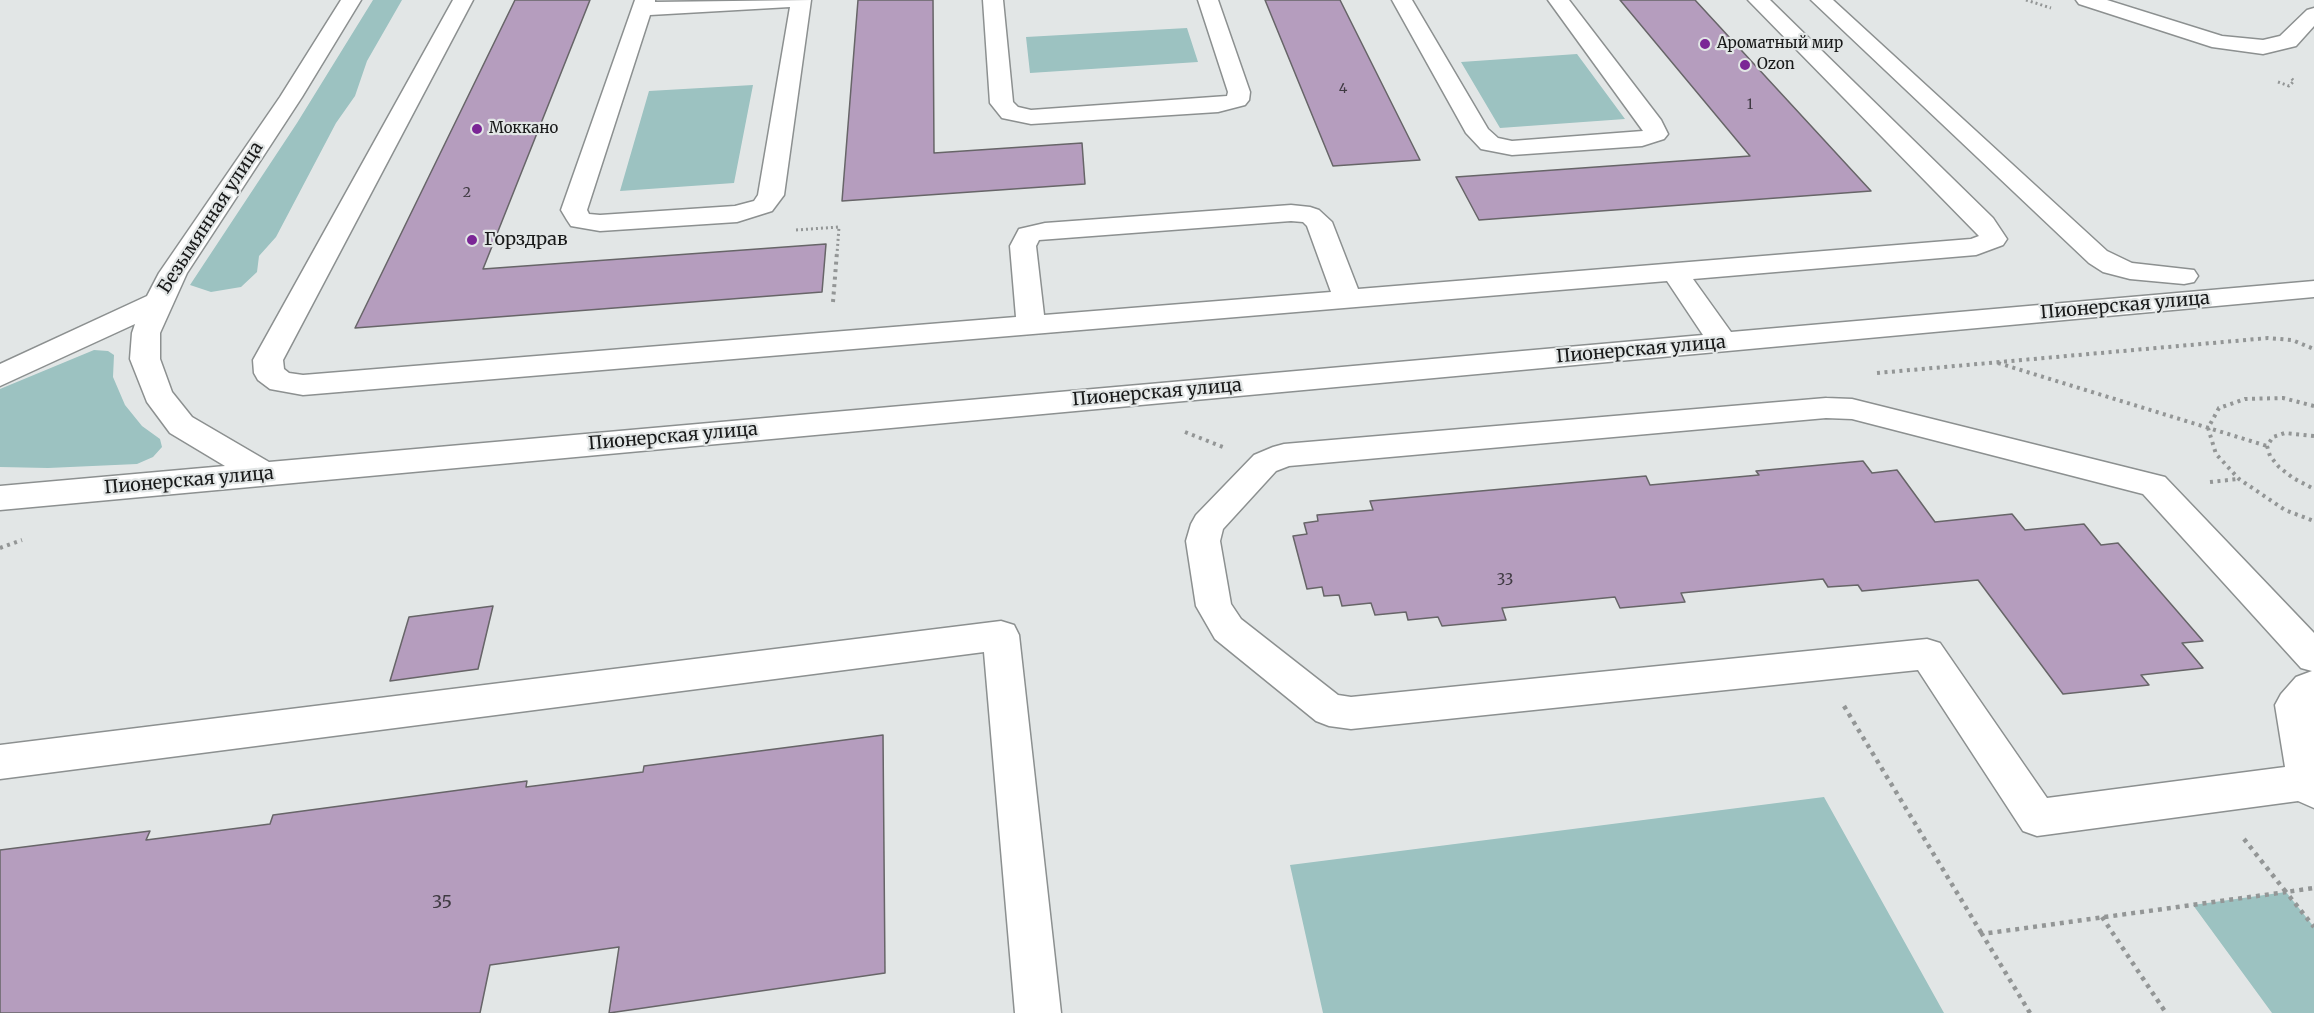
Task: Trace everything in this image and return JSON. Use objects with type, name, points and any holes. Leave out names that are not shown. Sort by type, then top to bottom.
[{"type":"street","name":"Безымянная улица","points":[[265,474],[214,447],[181,425],[158,395],[145,359],[146,333],[173,273],[291,97],[351,0]]},
{"type":"street","points":[[463,0],[268,360],[268,373],[280,382],[303,385],[1976,247],[1994,239],[1984,224],[1758,0]]},
{"type":"street","points":[[799,0],[771,195],[763,206],[736,214],[600,224],[580,220],[574,210],[643,4],[799,0]]},
{"type":"street","points":[[993,0],[1002,104],[1010,113],[1031,117],[1218,105],[1237,100],[1239,92],[1208,0]]},
{"type":"street","points":[[1402,0],[1478,133],[1490,144],[1512,148],[1642,139],[1656,134],[1653,125],[1558,0]]},
{"type":"street","points":[[1821,0],[2098,257],[2113,266],[2130,271],[2184,276]]},
{"type":"street","points":[[2086,0],[2220,42],[2263,47],[2288,41],[2314,14]]},
{"type":"street","points":[[1031,325],[1023,246],[1028,235],[1045,231],[1291,213],[1310,215],[1319,222],[1348,299]]},
{"type":"street","points":[[1675,272],[1723,342]]},
{"type":"street","name":"Пионерская улица","points":[[0,498],[2314,289]]},
{"type":"street","points":[[0,376],[158,302]]},
{"type":"street","points":[[2314,657],[2154,485],[1852,410],[1826,408],[1284,455],[1265,463],[1208,524],[1203,541],[1215,606],[1228,629],[1329,710],[1351,713],[1927,654],[2037,818],[2209,796],[2311,786],[2294,705],[2309,688],[2314,686]]},
{"type":"street","points":[[0,762],[1001,635],[1038,1013]]},
{"type":"path","points":[[789,231],[839,227],[833,306]]},
{"type":"path","points":[[1995,362],[2267,446]]},
{"type":"path","points":[[2314,405],[2283,398],[2245,399],[2219,408],[2208,428],[2216,454],[2239,479],[2285,510],[2314,521]]},
{"type":"path","points":[[2267,446],[2273,437],[2285,433],[2314,436]]},
{"type":"path","points":[[2267,446],[2270,456],[2279,467],[2293,478],[2314,489]]},
{"type":"path","points":[[1818,665],[2030,1013]]},
{"type":"path","points":[[2209,796],[2314,927]]},
{"type":"path","points":[[1982,934],[2314,888]]},
{"type":"path","points":[[2102,916],[2166,1013]]},
{"type":"shaded area","points":[[373,0],[402,0],[367,61],[355,96],[336,123],[276,237],[259,256],[257,272],[241,287],[211,292],[190,285],[297,123]]},
{"type":"shaded area","points":[[1187,28],[1198,62],[1030,73],[1026,37]]},
{"type":"shaded area","points":[[1577,54],[1625,119],[1500,128],[1461,62]]},
{"type":"shaded area","points":[[753,85],[734,183],[620,191],[649,91]]},
{"type":"shaded area","points":[[94,350],[108,351],[114,355],[113,377],[125,405],[142,426],[160,439],[162,447],[153,457],[137,464],[48,468],[0,467],[0,389]]},
{"type":"shaded area","points":[[1824,797],[1944,1013],[1323,1013],[1290,865]]},
{"type":"shaded area","points":[[2286,892],[2314,927],[2314,1013],[2272,1013],[2193,905]]},
{"type":"building","points":[[515,0],[590,0],[483,269],[826,244],[822,292],[355,328]]},
{"type":"building","points":[[858,0],[933,0],[934,153],[1082,143],[1085,184],[842,201]]},
{"type":"building","points":[[1265,0],[1340,0],[1420,160],[1333,166]]},
{"type":"building","points":[[1620,0],[1695,0],[1871,191],[1479,220],[1456,177],[1750,156]]},
{"type":"building","points":[[1863,461],[1872,473],[1897,470],[1935,522],[2012,514],[2025,530],[2084,524],[2101,545],[2118,543],[2203,641],[2182,643],[2203,668],[2141,675],[2149,685],[2063,694],[1978,580],[1862,591],[1858,585],[1828,587],[1823,579],[1681,593],[1685,602],[1620,608],[1615,597],[1502,608],[1506,620],[1442,626],[1438,617],[1408,620],[1406,612],[1375,615],[1371,603],[1342,606],[1339,595],[1324,596],[1322,587],[1307,589],[1293,536],[1307,534],[1304,523],[1318,521],[1317,515],[1373,510],[1370,501],[1646,476],[1650,485],[1759,475],[1756,471]]},
{"type":"building","points":[[493,606],[478,669],[390,681],[409,617]]},
{"type":"building","points":[[883,735],[885,973],[609,1013],[619,947],[490,965],[480,1013],[0,1013],[0,850],[150,831],[146,840],[270,824],[273,815],[527,781],[526,787],[643,772],[644,766]]},
{"type":"place","name":"Ароматный мир","points":[[1705,44]]},
{"type":"place","name":"Ozon","points":[[1745,65]]},
{"type":"place","name":"Моккано","points":[[477,129]]},
{"type":"place","name":"Горздрав","points":[[472,240]]}]
